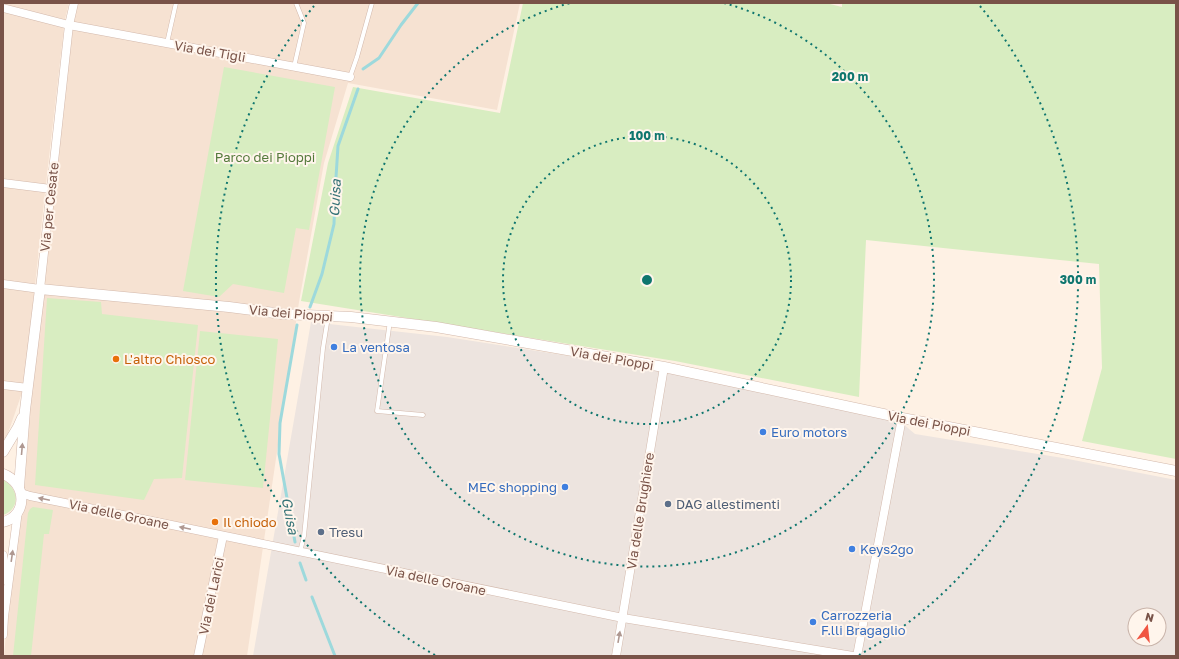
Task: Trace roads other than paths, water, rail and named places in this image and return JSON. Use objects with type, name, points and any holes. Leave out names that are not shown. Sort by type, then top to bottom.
[{"type":"street","name":"Via per Cesate","points":[[18,511],[22,499],[20,490],[25,410],[69,25],[74,3]]},
{"type":"street","name":"Via dei Tigli","points":[[3,8],[69,25],[350,77]]},
{"type":"street","points":[[3,182],[51,189]]},
{"type":"street","points":[[3,284],[40,289]]},
{"type":"street","name":"Via dei Pioppi","points":[[40,289],[222,306],[282,314],[390,321],[436,327],[664,367],[902,418],[1176,471]]},
{"type":"street","name":"Via delle Brughiere","points":[[616,656],[664,367]]},
{"type":"street","points":[[3,385],[28,388]]},
{"type":"street","name":"Via per Cesate","points":[[3,452],[18,427],[25,410]]},
{"type":"street","points":[[856,656],[902,418]]},
{"type":"street","points":[[3,474],[15,481],[20,490]]},
{"type":"street","name":"Via delle Groane","points":[[20,490],[38,498],[623,618],[853,656]]},
{"type":"street","points":[[3,522],[13,517],[18,511]]},
{"type":"street","points":[[4,614],[18,511]]},
{"type":"street","name":"Via dei Larici","points":[[198,656],[223,536]]},
{"type":"street","points":[[3,555],[5,566],[3,635]]},
{"type":"lane","points":[[167,43],[176,3]]},
{"type":"lane","points":[[294,67],[304,23],[296,3]]},
{"type":"lane","points":[[350,77],[372,3]]},
{"type":"lane","points":[[300,552],[304,536],[323,348],[328,316]]},
{"type":"lane","points":[[390,321],[377,411],[423,415]]},
{"type":"waterway","name":"Guisa","points":[[363,69],[379,58],[418,3]]},
{"type":"waterway","name":"Guisa","points":[[310,307],[322,274],[334,224],[338,146],[358,89]]},
{"type":"waterway","name":"Guisa","points":[[295,542],[279,454],[280,423],[297,325]]},
{"type":"waterway","name":"Guisa","points":[[300,563],[306,580]]},
{"type":"waterway","name":"Guisa","points":[[312,597],[335,656]]},
{"type":"place","name":"La ventosa","points":[[334,347]]},
{"type":"place","name":"L'altro Chiosco","points":[[116,359]]},
{"type":"place","name":"Euro motors","points":[[763,432]]},
{"type":"place","name":"MEC shopping","points":[[565,487]]},
{"type":"place","name":"DAG allestimenti","points":[[668,504]]},
{"type":"place","name":"Il chiodo","points":[[215,522]]},
{"type":"place","name":"Tresu","points":[[321,532]]},
{"type":"place","name":"Keys2go","points":[[852,549]]},
{"type":"place","name":"Carrozzeria F.lli Bragaglio","points":[[813,622]]},
{"type":"park label","name":"Parco dei Pioppi","points":[[265,157]]}]
